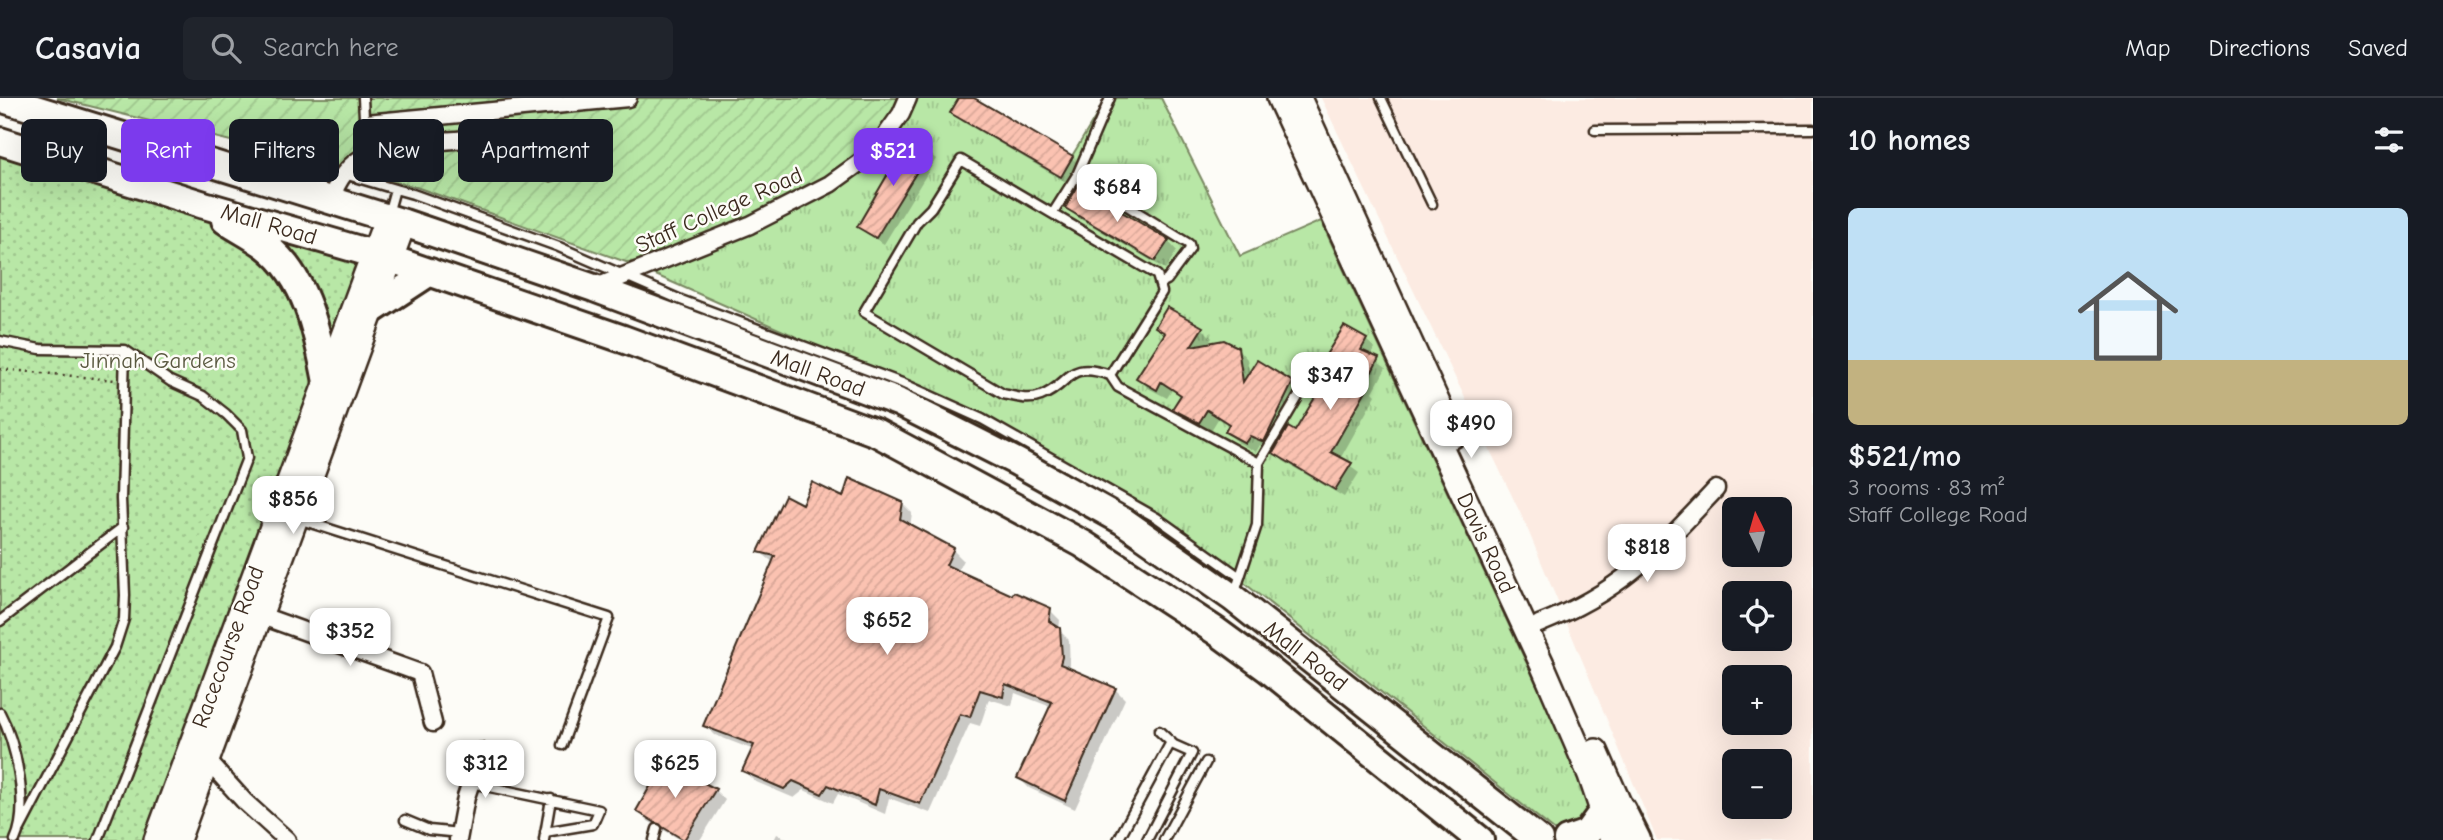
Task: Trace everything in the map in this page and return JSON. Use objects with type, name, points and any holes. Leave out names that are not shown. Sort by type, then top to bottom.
[{"type":"main road","name":"Mall Road","points":[[0,98],[332,198],[594,288],[898,402],[1017,462],[1237,587],[1539,840]]},
{"type":"main road","name":"Davis Road","points":[[1279,98],[1627,840]]},
{"type":"main road","name":"Davis Road","points":[[1299,98],[1539,624],[1613,810],[1612,840]]},
{"type":"main road","name":"Mall Road","points":[[0,141],[430,272],[623,339],[877,433],[1083,544],[1268,668],[1480,840]]},
{"type":"main road","points":[[204,205],[268,246],[287,269],[308,305],[327,382]]},
{"type":"main road","name":"Racecourse Road","points":[[178,840],[262,616],[327,382],[396,220]]},
{"type":"main road","name":"Racecourse Road","points":[[156,840],[372,310],[382,257]]},
{"type":"main road","points":[[372,310],[430,272]]},
{"type":"main road","points":[[1567,840],[1587,833],[1613,810],[1637,840]]},
{"type":"street","points":[[416,119],[628,98]]},
{"type":"street","name":"Staff College Road","points":[[594,288],[750,225],[830,184],[873,153],[901,114],[908,98]]},
{"type":"street","points":[[332,198],[336,183],[353,166]]},
{"type":"street","points":[[1539,624],[1577,609],[1655,555],[1716,489]]},
{"type":"street","points":[[262,616],[419,673],[433,723]]},
{"type":"street","points":[[459,836],[481,752]]},
{"type":"street","points":[[207,760],[245,802],[287,840]]},
{"type":"lane","points":[[363,98],[365,119]]},
{"type":"lane","points":[[1053,213],[1077,175],[1110,98]]},
{"type":"lane","points":[[1381,98],[1432,204]]},
{"type":"lane","points":[[1595,130],[1813,129]]},
{"type":"lane","points":[[1110,375],[1161,292],[1157,275],[961,160],[931,208],[917,222],[864,312],[1003,394],[1028,400],[1043,396],[1064,377],[1083,370],[1110,375],[1118,387],[1259,463]]},
{"type":"lane","points":[[344,174],[395,189],[559,247],[681,300],[902,383],[982,419],[1157,518],[1237,587],[1256,525],[1259,463],[1307,382]]},
{"type":"lane","points":[[1077,175],[1189,244],[1190,249],[1167,280],[1161,283]]},
{"type":"lane","points":[[395,189],[396,220]]},
{"type":"lane","points":[[0,341],[40,349],[125,350],[170,381],[203,396],[242,430],[247,458],[98,840]]},
{"type":"lane","points":[[15,840],[118,638],[124,607],[121,499],[125,350]]},
{"type":"lane","points":[[288,516],[609,618],[562,745]]},
{"type":"lane","points":[[0,621],[123,527]]},
{"type":"lane","points":[[0,713],[10,731],[20,785],[20,829]]},
{"type":"lane","points":[[1147,840],[1192,752],[1171,742],[1159,731]]},
{"type":"lane","points":[[1118,840],[1171,742]]},
{"type":"lane","points":[[1164,840],[1206,762]]},
{"type":"lane","points":[[471,783],[551,799],[599,810],[593,824],[545,836],[551,799]]},
{"type":"lane","points":[[405,820],[429,831],[459,836]]},
{"type":"lane","points":[[654,840],[657,829]]},
{"type":"path","points":[[0,369],[69,378],[125,380]]},
{"type":"shaded area","points":[[1321,98],[1813,98],[1813,840],[1657,840],[1525,523]]},
{"type":"green space","points":[[57,98],[908,98],[873,153],[668,260],[626,262],[396,182],[444,182],[444,119],[353,119],[353,171],[339,168],[339,119],[229,119],[229,141],[215,137],[215,119],[142,119]]},
{"type":"green space","points":[[908,98],[974,98],[1072,156],[1107,98],[1161,98],[1240,256],[1321,221],[1596,812],[1567,830],[1554,830],[1243,582],[1127,509],[790,334],[626,262],[668,260]]},
{"type":"green space","name":"Jinnah Gardens","points":[[0,147],[21,153],[21,182],[107,182],[107,179],[366,257],[143,840],[0,840]]},
{"type":"building","points":[[959,98],[974,98],[1073,156],[1061,177],[950,113]]},
{"type":"building","points":[[909,138],[930,150],[876,238],[857,227]]},
{"type":"building","points":[[1078,186],[1169,240],[1155,261],[1065,208]]},
{"type":"building","points":[[1167,307],[1203,327],[1191,346],[1224,340],[1238,347],[1243,382],[1257,360],[1293,382],[1264,442],[1250,436],[1245,443],[1225,432],[1229,424],[1207,410],[1199,423],[1172,409],[1181,395],[1161,382],[1157,390],[1136,378],[1165,333],[1155,327]]},
{"type":"building","points":[[1344,326],[1367,339],[1361,350],[1379,358],[1366,383],[1369,385],[1331,452],[1352,463],[1335,490],[1273,453],[1288,427],[1295,431],[1335,364],[1324,358]]},
{"type":"building","points":[[849,478],[903,502],[900,519],[954,548],[946,565],[1012,595],[1014,592],[1051,608],[1049,621],[1060,628],[1060,664],[1116,688],[1065,801],[1017,778],[1052,702],[1005,684],[1003,697],[980,690],[970,717],[960,714],[920,804],[879,789],[875,805],[828,785],[822,794],[793,781],[784,789],[742,771],[754,745],[703,726],[775,556],[758,552],[785,495],[802,504],[812,482],[843,497]]},
{"type":"building","points":[[664,762],[716,789],[684,840],[636,811]]}]
